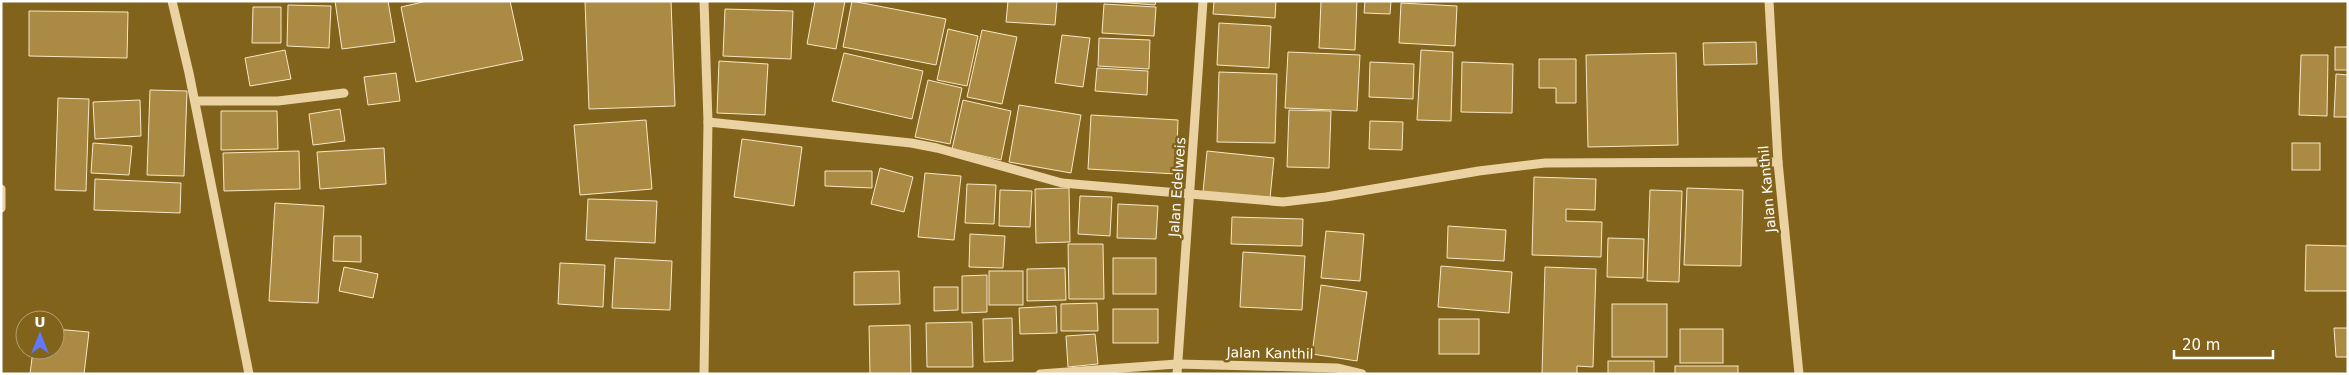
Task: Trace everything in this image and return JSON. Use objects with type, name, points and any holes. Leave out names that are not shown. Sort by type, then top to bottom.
[{"type":"street","points":[[172,1],[195,101],[249,374]]},
{"type":"street","points":[[704,1],[708,122],[704,374]]},
{"type":"street","name":"Jalan Edelweis","points":[[1177,369],[1203,1]]},
{"type":"street","name":"Jalan Kanthil","points":[[1769,1],[1778,162],[1798,374]]},
{"type":"street","points":[[195,101],[278,101],[344,93]]},
{"type":"street","points":[[708,122],[911,143],[937,148],[1062,183],[1283,202],[1326,197],[1498,168],[1545,164],[1778,162]]},
{"type":"street","points":[[1,189],[1,208]]},
{"type":"street","name":"Jalan Kanthil","points":[[1040,374],[1177,369],[1337,368],[1362,374]]},
{"type":"building","points":[[335,1],[388,1],[395,42],[342,49]]},
{"type":"building","points":[[427,1],[510,1],[523,60],[416,82],[401,7]]},
{"type":"building","points":[[585,1],[671,1],[675,106],[589,109]]},
{"type":"building","points":[[815,1],[845,1],[836,49],[807,44]]},
{"type":"building","points":[[852,1],[946,19],[936,65],[843,47]]},
{"type":"building","points":[[1008,1],[1057,1],[1055,25],[1006,22]]},
{"type":"building","points":[[1102,1],[1156,1],[1155,5]]},
{"type":"building","points":[[1214,1],[1276,1],[1275,18],[1213,14]]},
{"type":"building","points":[[1321,1],[1357,1],[1355,50],[1319,48]]},
{"type":"building","points":[[1365,1],[1391,1],[1390,14],[1364,13]]},
{"type":"building","points":[[1401,3],[1457,6],[1455,46],[1399,43]]},
{"type":"building","points":[[1104,4],[1156,7],[1154,36],[1102,33]]},
{"type":"building","points":[[288,5],[331,6],[329,48],[287,46]]},
{"type":"building","points":[[253,7],[281,7],[281,43],[252,43]]},
{"type":"building","points":[[725,9],[793,11],[791,59],[723,56]]},
{"type":"building","points":[[29,11],[128,12],[127,58],[29,56]]},
{"type":"building","points":[[1219,23],[1271,26],[1269,68],[1217,65]]},
{"type":"building","points":[[948,29],[978,36],[967,86],[937,80]]},
{"type":"building","points":[[982,30],[1017,37],[1002,104],[967,97]]},
{"type":"building","points":[[1062,35],[1090,38],[1083,87],[1055,83]]},
{"type":"building","points":[[1099,38],[1150,40],[1149,69],[1098,66]]},
{"type":"building","points":[[1756,42],[1757,64],[1704,65],[1703,43]]},
{"type":"building","points":[[2335,47],[2348,47],[2348,70],[2335,70]]},
{"type":"building","points":[[285,50],[291,79],[250,86],[245,58]]},
{"type":"building","points":[[1421,50],[1453,52],[1451,121],[1417,120]]},
{"type":"building","points":[[1288,52],[1360,55],[1357,111],[1285,108]]},
{"type":"building","points":[[844,53],[923,71],[912,119],[832,101]]},
{"type":"building","points":[[1676,53],[1678,145],[1588,147],[1586,55]]},
{"type":"building","points":[[2301,55],[2328,55],[2327,116],[2299,115]]},
{"type":"building","points":[[1539,59],[1576,59],[1576,103],[1556,103],[1556,88],[1539,88]]},
{"type":"building","points":[[719,61],[768,64],[765,115],[717,113]]},
{"type":"building","points":[[1370,62],[1414,64],[1413,99],[1369,97]]},
{"type":"building","points":[[1462,62],[1513,64],[1512,113],[1461,112]]},
{"type":"building","points":[[1097,68],[1148,71],[1147,95],[1095,91]]},
{"type":"building","points":[[1219,72],[1277,74],[1275,143],[1217,142]]},
{"type":"building","points":[[396,73],[400,101],[368,105],[364,77]]},
{"type":"building","points":[[2336,74],[2348,75],[2348,117],[2334,117]]},
{"type":"building","points":[[928,80],[962,88],[950,144],[915,137]]},
{"type":"building","points":[[150,90],[187,91],[184,176],[147,175]]},
{"type":"building","points":[[58,98],[89,99],[86,191],[55,190]]},
{"type":"building","points":[[140,100],[141,136],[95,139],[93,102]]},
{"type":"building","points":[[963,100],[1011,111],[1001,160],[952,149]]},
{"type":"building","points":[[1019,105],[1081,115],[1071,173],[1009,162]]},
{"type":"building","points":[[340,109],[345,141],[313,145],[309,114]]},
{"type":"building","points":[[1289,110],[1331,111],[1329,168],[1287,167]]},
{"type":"building","points":[[221,111],[277,111],[278,149],[221,150]]},
{"type":"building","points":[[1091,115],[1178,120],[1176,174],[1088,169]]},
{"type":"building","points":[[646,120],[652,189],[580,195],[574,125]]},
{"type":"building","points":[[1370,121],[1403,122],[1402,150],[1369,149]]},
{"type":"building","points":[[742,139],[802,147],[794,206],[734,197]]},
{"type":"building","points":[[93,143],[132,146],[129,175],[91,173]]},
{"type":"building","points":[[2292,143],[2320,143],[2320,170],[2292,170]]},
{"type":"building","points":[[384,148],[386,184],[320,189],[317,152]]},
{"type":"building","points":[[299,151],[300,189],[224,191],[223,153]]},
{"type":"building","points":[[1207,151],[1274,158],[1270,198],[1203,192]]},
{"type":"building","points":[[880,168],[913,177],[904,212],[871,204]]},
{"type":"building","points":[[825,171],[872,171],[872,188],[825,186]]},
{"type":"building","points":[[925,173],[961,176],[954,240],[918,237]]},
{"type":"building","points":[[1534,177],[1596,179],[1595,210],[1566,209],[1566,221],[1602,222],[1601,257],[1532,255]]},
{"type":"building","points":[[95,179],[181,183],[180,213],[94,210]]},
{"type":"building","points":[[967,184],[996,185],[994,224],[965,223]]},
{"type":"building","points":[[1069,188],[1070,242],[1036,243],[1035,189]]},
{"type":"building","points":[[1687,188],[1743,190],[1741,266],[1684,265]]},
{"type":"building","points":[[1000,190],[1032,191],[1030,227],[999,226]]},
{"type":"building","points":[[1650,190],[1682,191],[1679,282],[1647,281]]},
{"type":"building","points":[[1080,196],[1112,197],[1110,236],[1078,234]]},
{"type":"building","points":[[588,199],[657,201],[655,243],[586,240]]},
{"type":"building","points":[[275,203],[324,206],[318,303],[269,301]]},
{"type":"building","points":[[1118,204],[1158,206],[1156,239],[1117,238]]},
{"type":"building","points":[[1232,217],[1303,219],[1302,246],[1231,244]]},
{"type":"building","points":[[1448,226],[1506,230],[1504,261],[1447,258]]},
{"type":"building","points":[[1326,231],[1364,234],[1360,281],[1321,278]]},
{"type":"building","points":[[970,234],[1005,236],[1003,268],[969,267]]},
{"type":"building","points":[[334,236],[361,236],[361,262],[333,261]]},
{"type":"building","points":[[1608,238],[1644,239],[1643,278],[1607,277]]},
{"type":"building","points":[[1068,244],[1103,244],[1104,299],[1069,299]]},
{"type":"building","points":[[2306,245],[2348,246],[2348,291],[2305,291]]},
{"type":"building","points":[[1243,252],[1305,256],[1302,310],[1240,307]]},
{"type":"building","points":[[615,258],[672,261],[670,310],[612,308]]},
{"type":"building","points":[[1113,258],[1156,258],[1156,294],[1113,294]]},
{"type":"building","points":[[560,263],[605,265],[603,307],[558,304]]},
{"type":"building","points":[[1441,266],[1512,272],[1509,313],[1438,307]]},
{"type":"building","points":[[344,267],[378,274],[373,298],[339,291]]},
{"type":"building","points":[[1545,267],[1596,269],[1593,367],[1577,366],[1577,374],[1542,374]]},
{"type":"building","points":[[1065,268],[1066,300],[1027,301],[1027,269]]},
{"type":"building","points":[[899,271],[900,304],[854,305],[854,272]]},
{"type":"building","points":[[989,271],[1023,271],[1023,305],[989,305]]},
{"type":"building","points":[[987,275],[987,312],[962,313],[962,276]]},
{"type":"building","points":[[1321,285],[1367,292],[1357,361],[1312,354]]},
{"type":"building","points":[[934,287],[958,287],[958,310],[934,311]]},
{"type":"building","points":[[1097,303],[1098,331],[1061,331],[1061,304]]},
{"type":"building","points":[[1612,304],[1667,304],[1667,357],[1612,357]]},
{"type":"building","points":[[1056,306],[1057,333],[1020,334],[1019,308]]},
{"type":"building","points":[[1113,309],[1158,309],[1158,343],[1113,343]]},
{"type":"building","points":[[1012,318],[1013,361],[984,362],[983,319]]},
{"type":"building","points":[[1439,319],[1479,319],[1479,354],[1439,354]]},
{"type":"building","points":[[972,322],[973,367],[927,367],[926,323]]},
{"type":"building","points":[[910,325],[911,374],[870,374],[869,326]]},
{"type":"building","points":[[2334,328],[2348,328],[2348,357],[2336,357]]},
{"type":"building","points":[[1680,329],[1723,329],[1723,363],[1680,363]]},
{"type":"building","points":[[65,330],[89,332],[84,374],[30,374],[32,360],[65,360]]},
{"type":"building","points":[[1095,334],[1098,364],[1068,367],[1066,336]]},
{"type":"building","points":[[1608,361],[1654,361],[1654,374],[1608,374]]},
{"type":"building","points":[[1675,366],[1738,366],[1738,374],[1675,374]]}]
